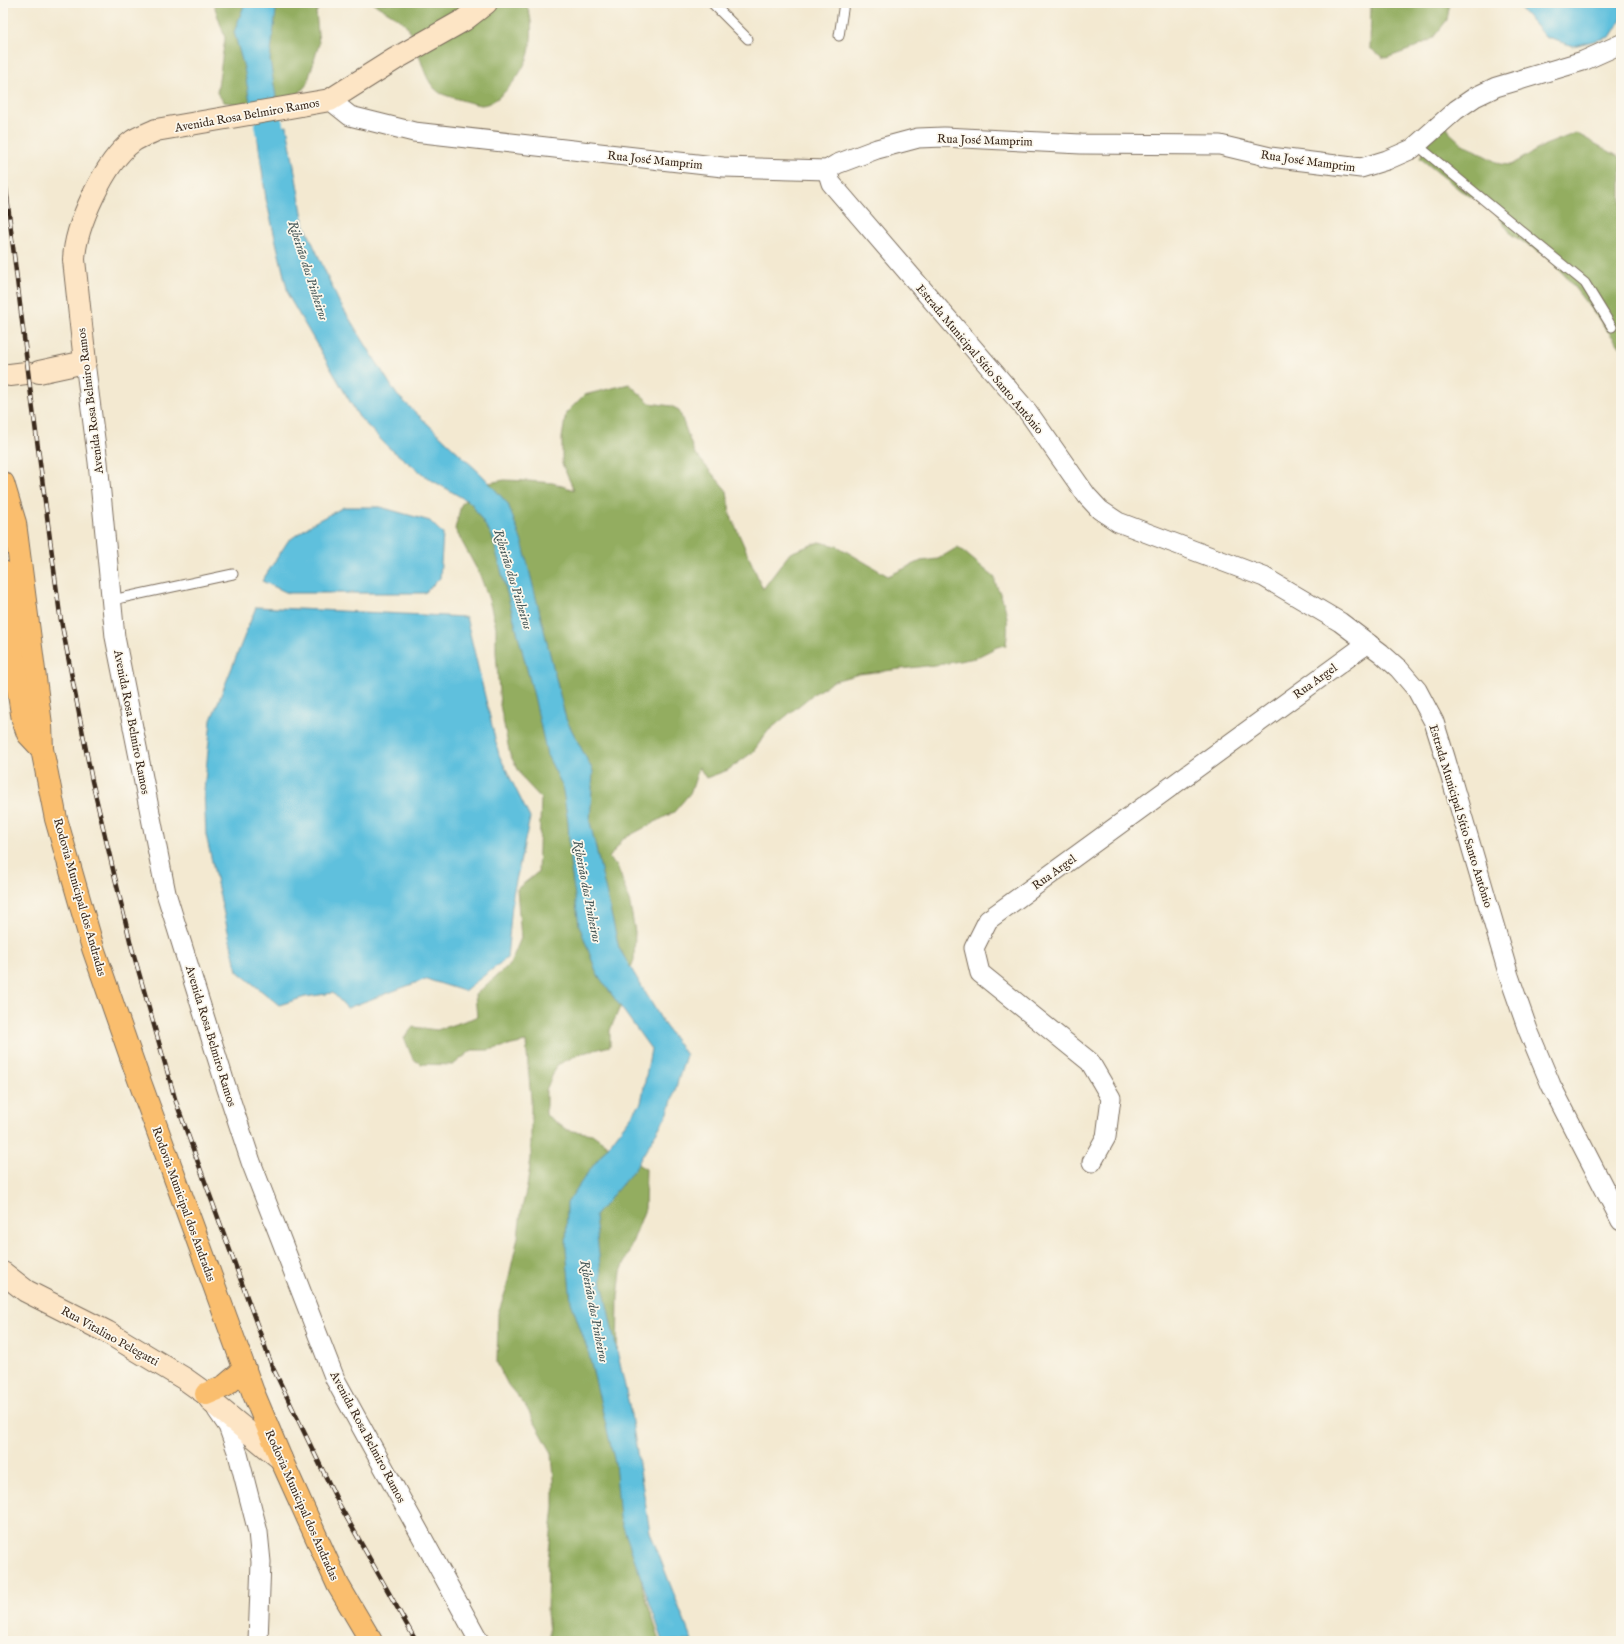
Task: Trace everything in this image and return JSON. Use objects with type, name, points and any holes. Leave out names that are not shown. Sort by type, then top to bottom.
[{"type":"main road","name":"Avenida Rosa Belmiro Ramos","points":[[85,362],[74,260],[74,246],[89,204],[113,163],[133,141],[156,130],[330,100],[395,59],[464,20],[486,3]]},
{"type":"main road","points":[[25,373],[85,362]]},
{"type":"main road","name":"Rodovia Municipal dos Andradas","points":[[3,484],[15,523],[41,725],[42,750],[56,820],[93,948],[245,1369],[281,1459],[338,1585],[372,1641]]},
{"type":"main road","name":"Rodovia Municipal dos Andradas","points":[[3,572],[6,631],[23,720],[28,734],[42,750]]},
{"type":"main road","points":[[6,631],[18,636],[20,640],[34,710],[41,725]]},
{"type":"main road","name":"Rua Vitalino Pelegatti","points":[[3,1273],[26,1291],[107,1332],[185,1379],[281,1459]]},
{"type":"main road","points":[[210,1399],[245,1369]]},
{"type":"street","name":"Rua José Mamprim","points":[[330,100],[350,116],[414,132],[723,167],[827,170],[837,164],[877,149],[918,138],[944,137],[1081,144],[1220,146],[1270,157],[1360,168],[1387,160],[1412,149],[1456,110],[1475,97],[1496,87],[1583,61],[1621,44]]},
{"type":"street","name":"Estrada Municipal Sítio Santo Antônio","points":[[827,170],[831,183],[1028,412],[1087,496],[1100,510],[1118,522],[1264,577],[1340,622],[1399,668],[1417,690],[1434,722],[1509,976],[1528,1030],[1551,1085],[1621,1221]]},
{"type":"street","name":"Avenida Rosa Belmiro Ramos","points":[[85,362],[115,637],[166,893],[251,1162],[335,1379],[479,1641]]},
{"type":"street","name":"Rua Argel","points":[[1092,1162],[1106,1137],[1110,1098],[1090,1062],[980,973],[974,948],[988,920],[1368,643]]},
{"type":"street","points":[[210,1399],[228,1426],[238,1454],[258,1532],[261,1562],[258,1641]]},
{"type":"lane","points":[[712,3],[748,40]]},
{"type":"lane","points":[[839,36],[844,3]]},
{"type":"lane","points":[[1417,145],[1585,283],[1612,327]]},
{"type":"lane","points":[[112,600],[233,574]]},
{"type":"green space","points":[[215,3],[325,3],[316,12],[319,44],[307,84],[297,96],[243,105],[224,102],[217,93],[225,38],[215,8]]},
{"type":"green space","points":[[373,3],[525,3],[530,15],[532,28],[527,60],[511,85],[496,99],[488,103],[478,105],[442,94],[433,87],[428,80],[415,42],[406,25]]},
{"type":"green space","points":[[1371,3],[1450,3],[1447,20],[1432,39],[1409,50],[1386,58],[1382,57],[1370,48]]},
{"type":"green space","points":[[1446,124],[1450,133],[1461,143],[1500,164],[1511,165],[1545,145],[1576,133],[1621,158],[1621,348],[1567,278],[1548,257],[1512,235],[1493,209],[1461,191],[1420,158],[1430,140]]},
{"type":"green space","points":[[629,384],[650,403],[671,406],[679,410],[694,452],[727,491],[730,514],[763,589],[790,553],[819,542],[837,546],[888,576],[921,561],[938,559],[958,547],[995,578],[995,582],[1006,612],[1008,627],[1006,645],[997,647],[975,658],[943,664],[859,674],[834,681],[812,695],[768,731],[753,752],[728,770],[706,778],[699,767],[691,792],[674,812],[623,839],[609,858],[617,866],[630,904],[635,932],[634,960],[625,983],[620,1007],[610,1030],[610,1046],[579,1054],[557,1065],[546,1090],[546,1115],[567,1130],[592,1134],[617,1152],[646,1169],[645,1209],[621,1272],[618,1297],[616,1432],[643,1589],[660,1641],[550,1641],[547,1613],[548,1560],[554,1507],[552,1453],[525,1405],[508,1385],[497,1363],[498,1313],[506,1290],[518,1237],[531,1159],[531,1100],[526,1042],[488,1050],[472,1050],[453,1065],[421,1064],[413,1059],[404,1038],[413,1027],[437,1030],[477,1017],[475,995],[510,964],[521,938],[517,889],[538,872],[541,798],[524,780],[510,755],[500,705],[496,652],[496,627],[489,600],[480,575],[455,529],[461,505],[478,485],[504,480],[553,483],[574,490],[562,464],[562,438],[566,413],[584,395]]},
{"type":"water","points":[[245,3],[277,3],[270,60],[277,103],[251,108],[244,68],[234,32]]},
{"type":"water","points":[[1516,3],[1621,3],[1621,20],[1610,37],[1573,46],[1545,37]]},
{"type":"water","points":[[287,126],[304,224],[339,302],[397,395],[483,476],[508,504],[523,545],[566,719],[593,771],[590,822],[619,948],[664,1024],[686,1055],[668,1113],[634,1170],[595,1216],[602,1283],[630,1409],[650,1532],[692,1641],[663,1641],[620,1518],[615,1463],[588,1351],[571,1302],[566,1249],[567,1203],[586,1175],[641,1103],[651,1049],[597,974],[579,925],[570,862],[568,822],[562,785],[547,755],[534,696],[492,536],[471,503],[428,478],[388,447],[359,417],[289,297],[266,199],[257,133]]},
{"type":"water","points":[[344,507],[380,507],[430,521],[443,534],[440,578],[425,593],[288,593],[262,581],[288,541],[315,522]]},
{"type":"water","points":[[256,607],[466,617],[499,755],[530,818],[513,894],[507,958],[464,991],[426,979],[347,1008],[333,993],[305,997],[279,1005],[237,971],[206,835],[204,791],[211,720]]},
{"type":"waterway","name":"Ribeirão dos Pinheiros","points":[[269,125],[279,168]]},
{"type":"railway","points":[[3,164],[60,615],[92,781],[131,945],[176,1102],[272,1366],[339,1504],[416,1641]]}]
